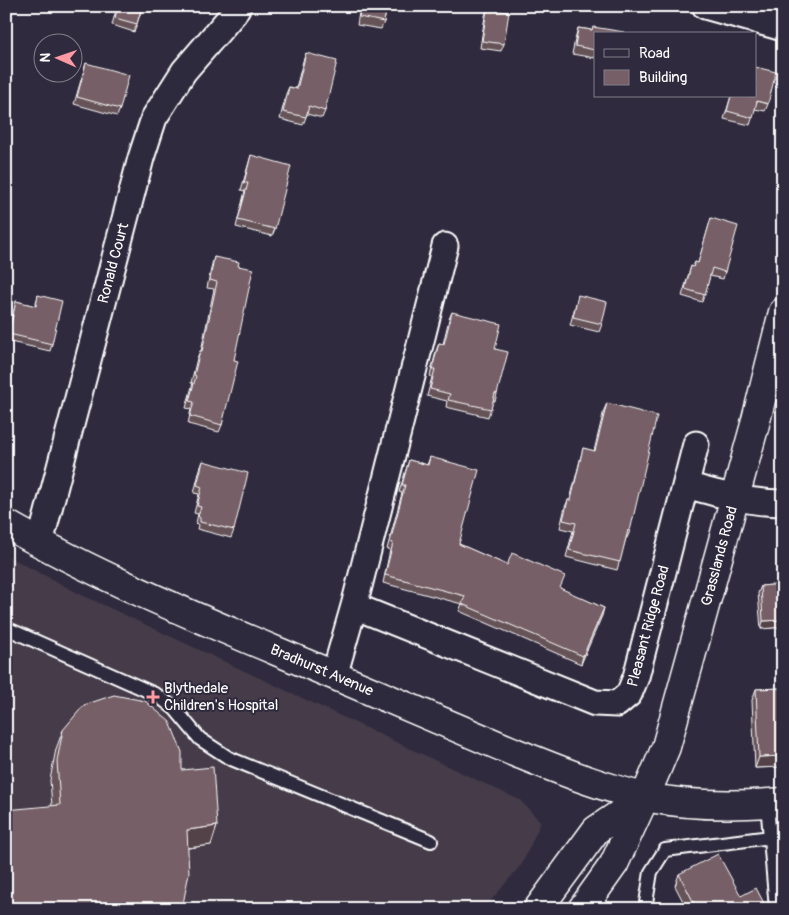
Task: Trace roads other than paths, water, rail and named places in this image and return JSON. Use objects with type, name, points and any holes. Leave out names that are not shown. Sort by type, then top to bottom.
[{"type":"main road","name":"Grasslands Road","points":[[582,909],[614,864],[666,747],[754,428],[783,312]]},
{"type":"main road","name":"Bradhurst Avenue","points":[[6,524],[152,599],[574,776],[645,797],[704,805],[775,803]]},
{"type":"main road","points":[[538,909],[596,830],[645,797]]},
{"type":"street","name":"Ronald Court","points":[[40,543],[141,158],[154,118],[184,71],[238,6]]},
{"type":"street","points":[[705,6],[783,28]]},
{"type":"street","points":[[334,676],[354,606],[445,246]]},
{"type":"street","name":"Pleasant Ridge Road","points":[[354,606],[595,703],[616,704],[629,694],[636,677],[696,444]]},
{"type":"street","points":[[686,485],[760,503],[783,503]]},
{"type":"lane","points":[[6,628],[157,695],[175,709],[200,740],[229,758],[431,841]]},
{"type":"lane","points":[[775,803],[770,837],[776,909]]},
{"type":"lane","points":[[645,909],[651,872],[665,850],[770,837]]},
{"type":"place","name":"Blythedale Children's Hospital","points":[[153,697]]}]
